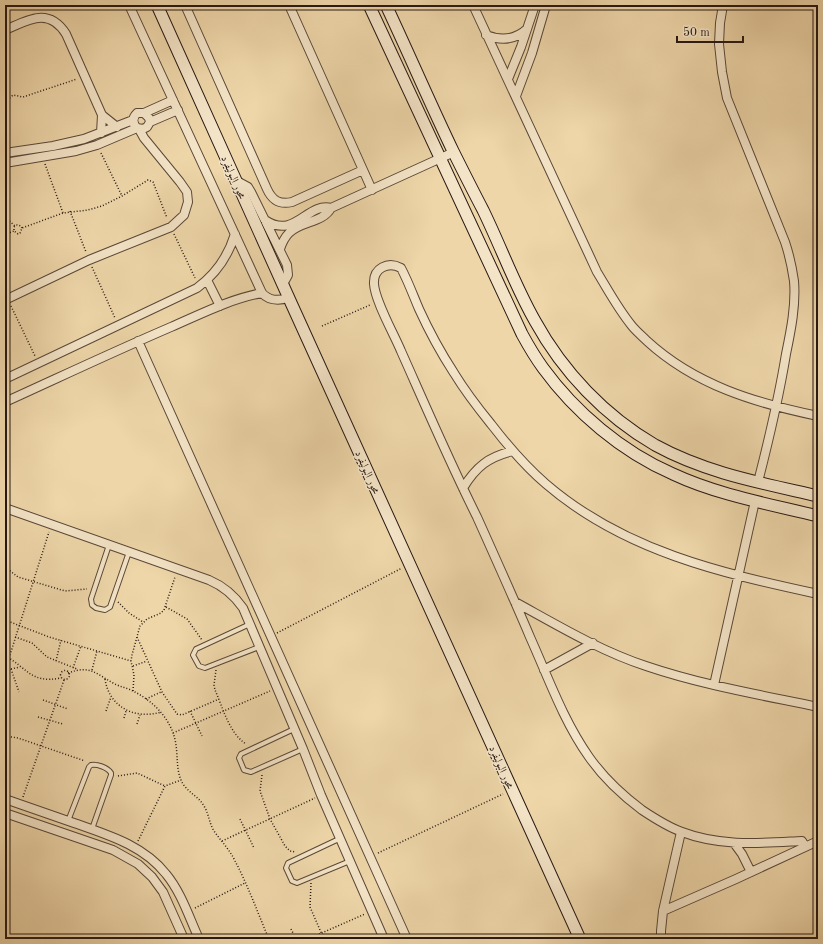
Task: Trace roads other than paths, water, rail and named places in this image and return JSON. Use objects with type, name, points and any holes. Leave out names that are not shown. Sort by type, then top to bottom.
[{"type":"street","points":[[129,5],[262,293],[266,298],[270,299],[279,300],[289,298]]},
{"type":"street","name":"محور البوليفرد","points":[[157,5],[580,939]]},
{"type":"street","points":[[185,5],[267,189],[273,199],[281,203],[292,202],[363,170]]},
{"type":"street","points":[[290,5],[372,190]]},
{"type":"street","points":[[368,5],[522,334],[542,367],[565,394],[603,430],[646,460],[672,474],[696,484],[755,501],[818,516]]},
{"type":"street","points":[[386,5],[454,152],[484,212],[509,270],[535,322],[565,367],[578,382],[595,400],[634,432],[679,457],[703,467],[818,496]]},
{"type":"street","points":[[473,5],[597,272],[614,301],[632,327],[658,351],[688,372],[719,388],[777,407],[818,416]]},
{"type":"street","points":[[508,79],[528,29],[535,5]]},
{"type":"street","points":[[516,96],[534,46],[546,5]]},
{"type":"street","points":[[723,5],[719,44],[727,98],[785,242],[791,261],[794,282],[792,316],[777,407],[758,482]]},
{"type":"street","points":[[5,30],[34,18],[43,18],[57,23],[66,34],[102,114],[117,127]]},
{"type":"street","points":[[486,35],[499,39],[511,38],[528,29]]},
{"type":"street","points":[[5,153],[73,142],[117,127],[133,120],[137,113],[144,112],[173,100]]},
{"type":"street","points":[[5,163],[43,158],[97,145],[143,127],[178,110]]},
{"type":"street","points":[[143,127],[149,118],[144,112]]},
{"type":"street","points":[[101,133],[102,114]]},
{"type":"street","points":[[6,299],[89,260],[171,227],[184,215],[188,207],[188,198],[180,182],[148,142],[143,127],[133,123],[133,120]]},
{"type":"street","points":[[73,142],[76,151]]},
{"type":"street","points":[[265,220],[274,225],[285,226],[311,217],[324,216],[332,208],[454,152]]},
{"type":"street","points":[[235,180],[248,187],[280,249],[288,272],[287,278],[283,284]]},
{"type":"street","points":[[280,249],[289,233],[311,217]]},
{"type":"street","points":[[5,379],[193,291],[208,280],[224,260],[235,234]]},
{"type":"street","points":[[806,846],[802,841],[761,844],[734,843],[712,840],[681,832],[657,819],[634,803],[602,773],[588,756],[567,720],[379,302],[374,283],[376,273],[383,266],[390,264],[396,265],[400,268],[405,275],[433,336],[453,373],[467,394],[512,451],[529,468],[564,498],[602,524],[623,535],[667,553],[739,577],[818,594]]},
{"type":"street","points":[[208,280],[220,306]]},
{"type":"street","points":[[5,402],[138,341],[220,306],[244,296],[262,293]]},
{"type":"street","points":[[138,341],[407,939]]},
{"type":"street","points":[[463,488],[470,477],[483,464],[500,454],[512,451]]},
{"type":"street","points":[[714,685],[755,501]]},
{"type":"street","points":[[6,512],[52,525],[178,569],[209,580],[229,591],[243,608],[260,646],[321,795],[384,939]]},
{"type":"street","points":[[515,602],[593,643],[645,666],[714,685],[818,707]]},
{"type":"street","points":[[544,670],[593,643]]},
{"type":"street","points":[[5,799],[123,841],[135,847],[152,859],[178,890],[199,939]]},
{"type":"street","points":[[5,813],[112,850],[130,858],[152,877],[163,892],[184,939]]},
{"type":"street","points":[[661,939],[663,911],[681,832]]},
{"type":"street","points":[[663,911],[818,841]]},
{"type":"street","points":[[734,843],[740,850],[752,872]]},
{"type":"lane","points":[[109,545],[91,602],[96,608],[103,610],[110,607],[129,552]]},
{"type":"lane","points":[[250,624],[205,644],[196,649],[193,653],[199,666],[205,668],[260,646]]},
{"type":"lane","points":[[295,729],[242,753],[239,757],[244,770],[250,772],[303,749]]},
{"type":"lane","points":[[68,821],[90,765],[94,764],[108,769],[111,772],[110,778],[92,830]]},
{"type":"lane","points":[[341,838],[288,863],[287,870],[292,882],[295,883],[351,861]]}]
